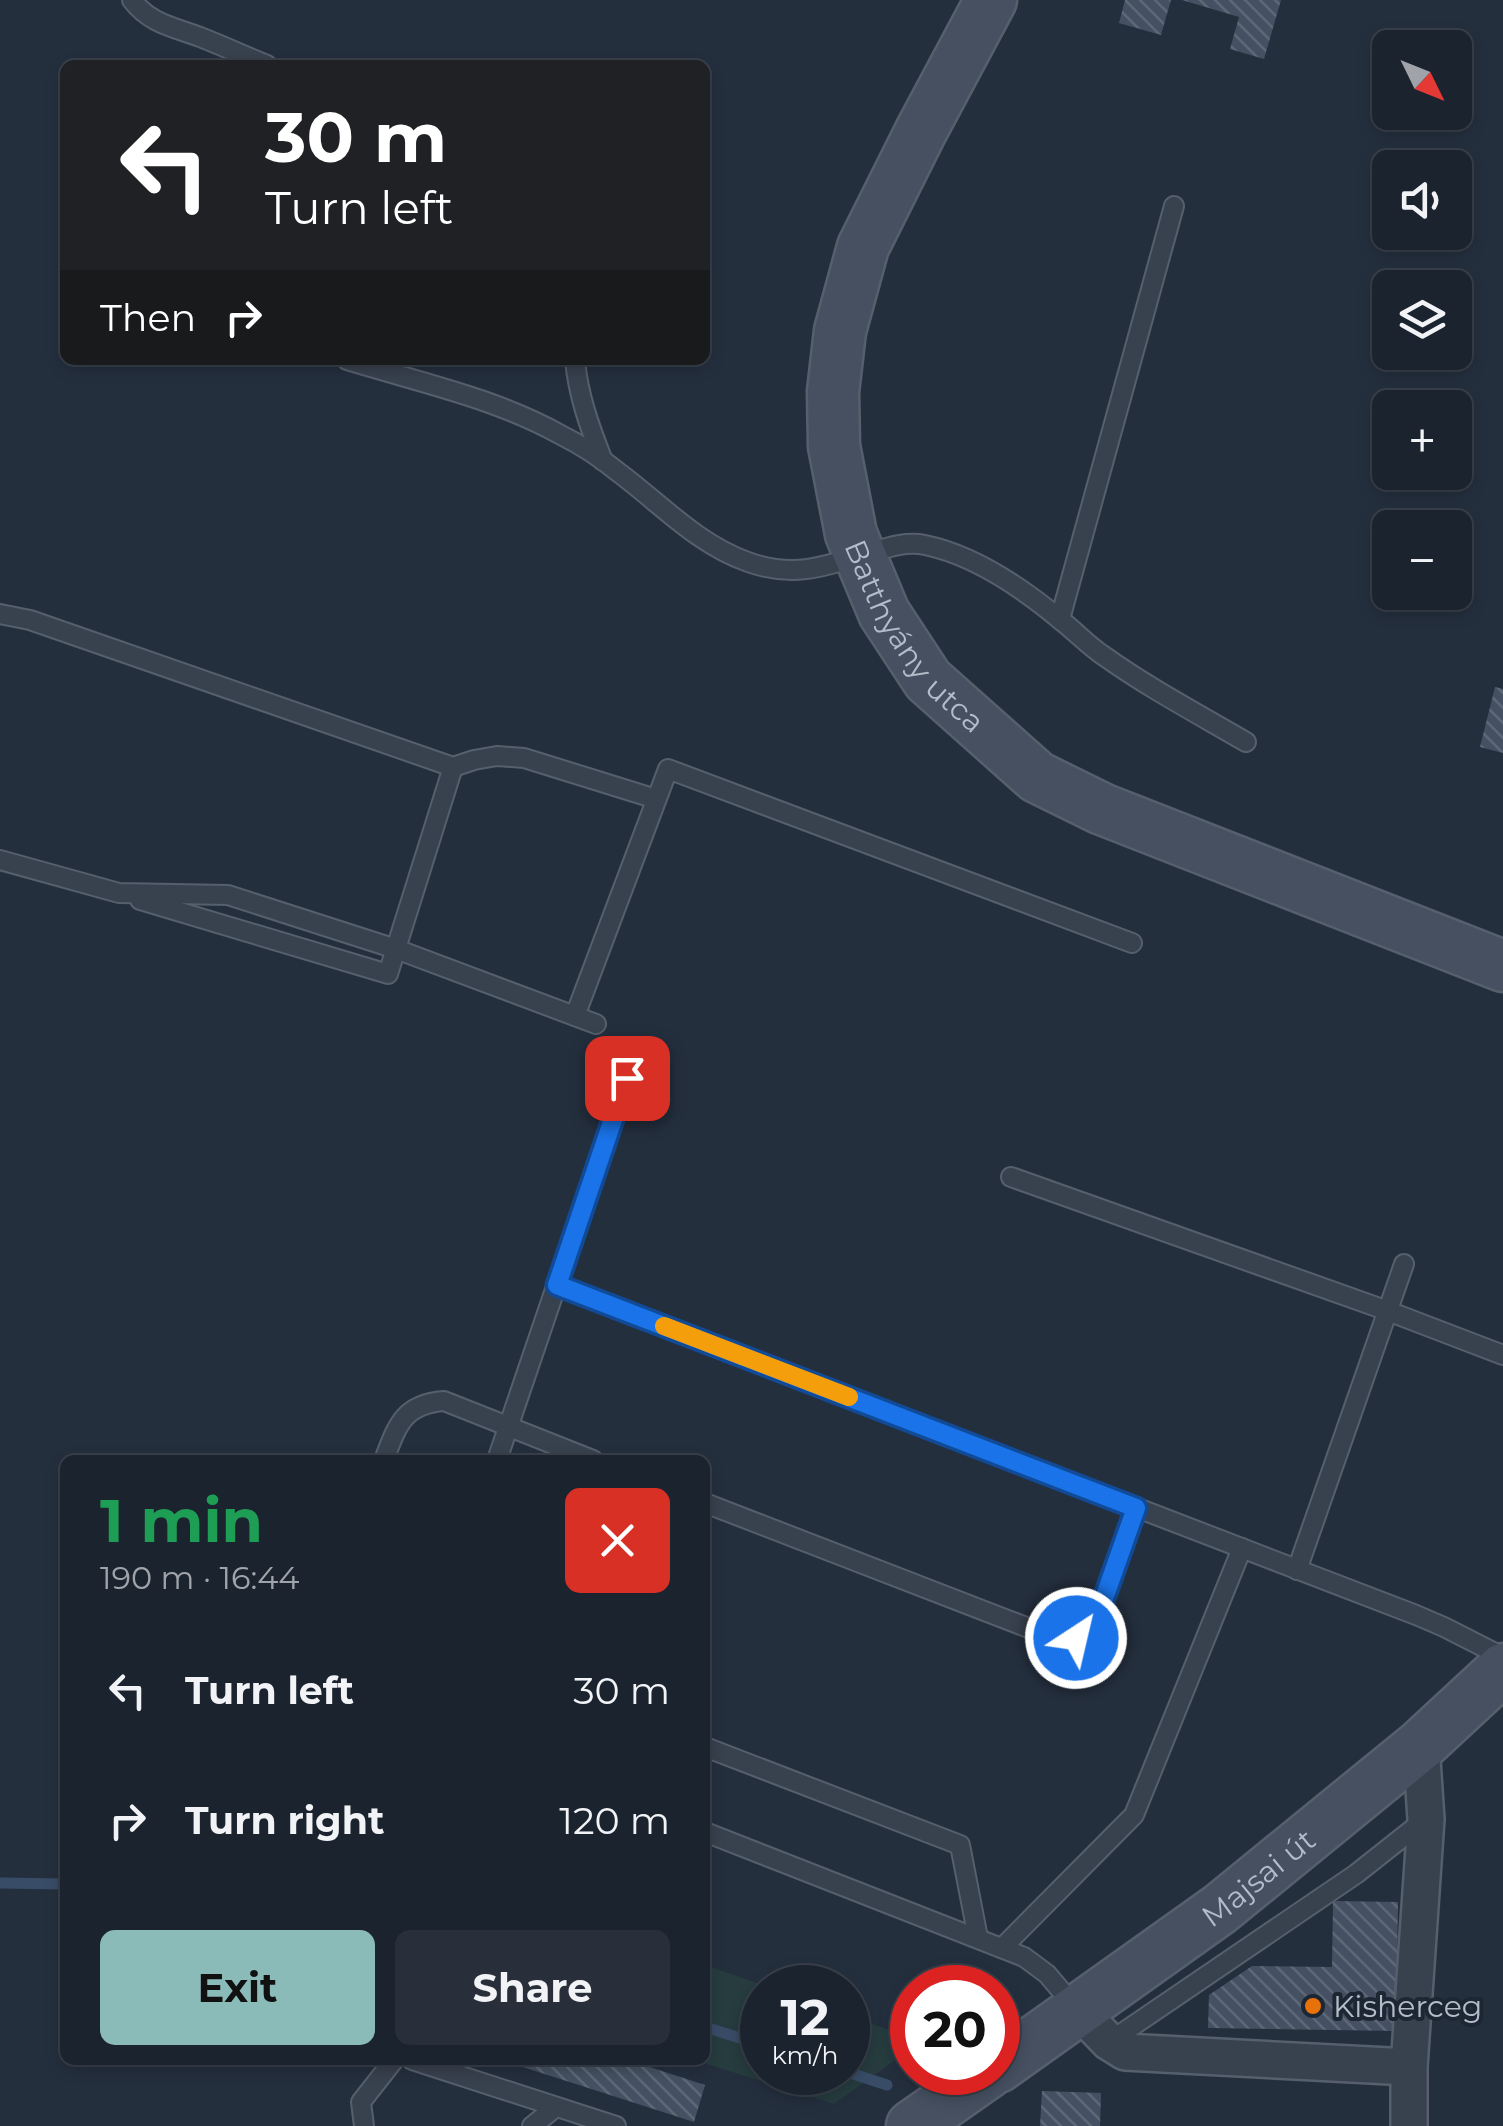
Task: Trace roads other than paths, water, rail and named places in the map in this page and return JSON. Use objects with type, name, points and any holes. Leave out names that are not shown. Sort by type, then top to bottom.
[{"type":"main road","name":"Batthyány utca","points":[[991,0],[863,247],[838,346],[833,392],[834,446],[844,507],[884,612],[928,680],[1037,777],[1102,810],[1503,966]]},
{"type":"main road","name":"Majsai út","points":[[1020,2057],[1094,2026],[1220,1910],[1422,1745],[1503,1669]]},
{"type":"main road","points":[[912,2126],[956,2095]]},
{"type":"street","points":[[1409,2126],[1426,1820],[1422,1745]]},
{"type":"street","points":[[1094,2026],[1126,2052],[1410,2067]]},
{"type":"lane","points":[[132,0],[150,19],[164,26],[255,60]]},
{"type":"lane","points":[[1060,619],[1174,206]]},
{"type":"lane","points":[[363,365],[480,400],[560,434],[604,462],[718,549],[748,562],[798,571],[896,545],[918,544],[970,560],[1060,619],[1132,676],[1246,742]]},
{"type":"lane","points":[[575,365],[588,425],[604,462]]},
{"type":"lane","points":[[0,614],[30,620],[453,767],[497,756],[524,758],[656,799]]},
{"type":"lane","points":[[0,860],[388,974],[453,767]]},
{"type":"lane","points":[[575,1016],[668,768],[1132,943]]},
{"type":"lane","points":[[118,893],[228,895],[396,949],[596,1024]]},
{"type":"lane","points":[[499,1455],[627,1078]]},
{"type":"lane","points":[[1011,1177],[1503,1355]]},
{"type":"lane","points":[[1298,1570],[1404,1264]]},
{"type":"lane","points":[[557,1285],[1444,1626],[1503,1657]]},
{"type":"lane","points":[[386,1455],[405,1416],[420,1404],[444,1401],[580,1455]]},
{"type":"lane","points":[[710,1505],[1057,1640],[1076,1638],[1096,1621],[1136,1508]]},
{"type":"lane","points":[[1002,1948],[1134,1815],[1242,1548]]},
{"type":"lane","points":[[710,1749],[960,1844],[978,1938]]},
{"type":"lane","points":[[710,1834],[1024,1957],[1047,1974],[1094,2026],[1356,1874],[1426,1820]]},
{"type":"lane","points":[[364,2126],[362,2102],[390,2065]]},
{"type":"lane","points":[[427,2065],[616,2126]]},
{"type":"lane","points":[[532,2126],[556,2107]]},
{"type":"waterway","points":[[0,1883],[60,1884]]},
{"type":"waterway","points":[[710,2029],[740,2038]]},
{"type":"waterway","points":[[870,2079],[887,2085]]},
{"type":"place","name":"Kisherceg","points":[[1313,2006]]}]
